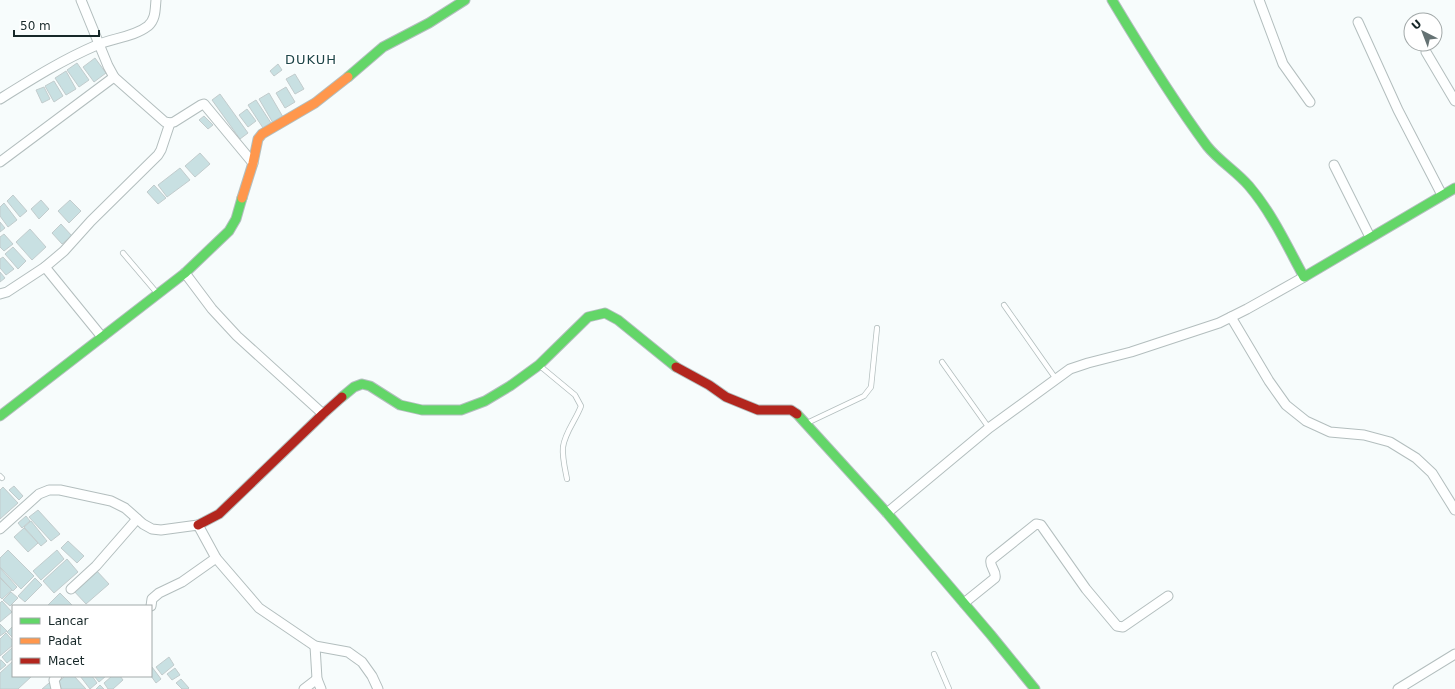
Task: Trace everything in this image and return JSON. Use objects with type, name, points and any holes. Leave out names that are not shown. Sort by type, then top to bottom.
[{"type":"street","points":[[81,0],[114,77],[165,122],[174,122],[201,104],[204,104],[253,163]]},
{"type":"street","points":[[0,99],[63,60],[99,44],[122,38],[149,25],[154,17],[156,0]]},
{"type":"street","points":[[0,416],[185,273],[229,231],[236,219],[253,163],[258,138],[262,134],[315,103],[334,89],[383,47],[429,23],[465,0]]},
{"type":"street","points":[[1112,0],[1157,75],[1208,147],[1239,176],[1259,199],[1273,220],[1304,277]]},
{"type":"street","points":[[1259,0],[1283,64],[1310,102]]},
{"type":"street","points":[[1358,22],[1398,110],[1442,195]]},
{"type":"street","points":[[1426,52],[1455,101]]},
{"type":"street","points":[[0,162],[114,77]]},
{"type":"street","points":[[0,294],[7,292],[45,267],[64,251],[91,221],[158,155],[170,123]]},
{"type":"street","points":[[1334,165],[1370,237]]},
{"type":"street","points":[[887,513],[989,428],[1070,370],[1088,363],[1131,352],[1219,323],[1304,277],[1455,188]]},
{"type":"street","points":[[45,267],[102,337]]},
{"type":"street","points":[[185,273],[212,309],[237,336],[323,414]]},
{"type":"street","points":[[0,529],[39,494],[49,490],[60,490],[111,500],[125,508],[143,524],[152,529],[161,530],[198,525],[219,514],[323,414],[354,387],[362,384],[370,386],[400,405],[422,410],[461,410],[485,401],[510,386],[539,365],[588,317],[605,313],[618,320],[678,369],[726,397],[758,410],[792,410],[798,414],[887,513],[1015,663],[1035,689]]},
{"type":"street","points":[[1231,317],[1269,381],[1286,405],[1306,421],[1330,432],[1364,435],[1390,442],[1416,458],[1432,473],[1455,510]]},
{"type":"street","points":[[71,589],[96,566],[137,518]]},
{"type":"street","points":[[964,603],[995,578],[996,573],[991,564],[991,560],[1036,524],[1041,525],[1086,589],[1117,626],[1123,627],[1168,596]]},
{"type":"street","points":[[198,525],[216,558],[259,608],[315,646],[348,652],[362,662],[372,676],[378,689]]},
{"type":"street","points":[[151,605],[152,599],[159,593],[182,582],[216,558]]},
{"type":"street","points":[[315,646],[317,679],[321,689]]},
{"type":"street","points":[[1398,689],[1455,654]]},
{"type":"street","points":[[56,677],[54,680],[56,689]]},
{"type":"street","points":[[304,689],[317,679]]},
{"type":"lane","points":[[123,253],[158,294]]},
{"type":"lane","points":[[1004,305],[1056,379]]},
{"type":"lane","points":[[807,423],[864,396],[869,391],[871,387],[877,328]]},
{"type":"lane","points":[[942,362],[989,428]]},
{"type":"lane","points":[[539,365],[575,395],[581,406],[577,417],[568,432],[563,448],[567,479]]},
{"type":"lane","points":[[934,654],[948,689]]},
{"type":"building","points":[[95,58],[106,73],[94,82],[83,67]]},
{"type":"building","points":[[77,63],[89,80],[79,87],[67,70]]},
{"type":"building","points":[[278,64],[282,70],[274,76],[270,71]]},
{"type":"building","points":[[66,71],[76,89],[66,95],[55,78]]},
{"type":"building","points":[[295,74],[304,89],[295,94],[286,79]]},
{"type":"building","points":[[54,81],[63,96],[54,102],[45,86]]},
{"type":"building","points":[[44,87],[50,99],[42,103],[36,90]]},
{"type":"building","points":[[286,87],[295,102],[285,108],[276,93]]},
{"type":"building","points":[[269,93],[283,117],[273,123],[259,99]]},
{"type":"building","points":[[220,94],[248,133],[240,139],[212,100]]},
{"type":"building","points":[[256,100],[273,126],[265,131],[248,105]]},
{"type":"building","points":[[247,109],[256,121],[248,127],[239,115]]},
{"type":"building","points":[[204,116],[213,125],[208,129],[199,120]]},
{"type":"building","points":[[200,153],[210,164],[195,177],[185,166]]},
{"type":"building","points":[[180,168],[190,180],[167,197],[158,185]]},
{"type":"building","points":[[154,185],[166,198],[158,204],[147,192]]},
{"type":"building","points":[[13,195],[27,211],[20,217],[7,201]]},
{"type":"building","points":[[41,200],[49,209],[39,219],[31,209]]},
{"type":"building","points":[[70,200],[81,211],[69,223],[58,211]]},
{"type":"building","points":[[4,203],[17,220],[8,227],[0,216],[0,207]]},
{"type":"building","points":[[0,222],[5,228],[0,232]]},
{"type":"building","points":[[61,224],[72,236],[62,244],[52,233]]},
{"type":"building","points":[[30,229],[46,247],[32,260],[16,242]]},
{"type":"building","points":[[4,234],[13,244],[4,251],[0,247],[0,237]]},
{"type":"building","points":[[13,247],[26,261],[18,269],[5,254]]},
{"type":"building","points":[[3,257],[14,269],[6,275],[0,268],[0,259]]},
{"type":"building","points":[[0,272],[5,278],[0,282]]},
{"type":"building","points":[[14,486],[23,496],[19,500],[9,490]]},
{"type":"building","points":[[3,487],[18,503],[0,519],[0,490]]},
{"type":"building","points":[[38,510],[60,534],[51,541],[29,517]]},
{"type":"building","points":[[26,516],[30,521],[22,528],[18,523]]},
{"type":"building","points":[[31,521],[47,541],[41,546],[24,527]]},
{"type":"building","points":[[24,528],[38,543],[28,552],[14,537]]},
{"type":"building","points":[[68,541],[84,556],[77,563],[61,548]]},
{"type":"building","points":[[8,550],[34,576],[21,589],[0,567],[0,558]]},
{"type":"building","points":[[57,550],[64,559],[41,580],[33,571]]},
{"type":"building","points":[[67,559],[78,572],[54,593],[43,581]]},
{"type":"building","points":[[0,568],[17,587],[13,591],[0,577]]},
{"type":"building","points":[[95,569],[109,584],[86,604],[73,590]]},
{"type":"building","points":[[0,578],[12,590],[2,599],[0,597]]},
{"type":"building","points":[[35,578],[42,585],[25,602],[18,596]]},
{"type":"building","points":[[11,592],[18,598],[10,606],[3,600]]},
{"type":"building","points":[[60,593],[72,605],[48,605]]},
{"type":"building","points":[[2,601],[12,612],[0,622],[0,603]]},
{"type":"building","points":[[0,624],[7,631],[0,636]]},
{"type":"building","points":[[12,627],[12,637],[7,632]]},
{"type":"building","points":[[6,633],[12,640],[12,646],[0,656],[0,639]]},
{"type":"building","points":[[12,648],[12,659],[7,663],[2,657]]},
{"type":"building","points":[[169,657],[174,665],[162,675],[156,667]]},
{"type":"building","points":[[0,660],[6,665],[0,670]]},
{"type":"building","points":[[12,662],[12,677],[31,677],[18,689],[0,689],[0,673]]},
{"type":"building","points":[[152,667],[161,679],[156,683],[152,677]]},
{"type":"building","points":[[175,668],[180,675],[172,680],[167,674]]},
{"type":"building","points":[[64,677],[75,677],[86,689],[62,689],[57,683]]},
{"type":"building","points":[[81,677],[93,677],[97,683],[90,689]]},
{"type":"building","points":[[95,677],[105,677],[99,682]]},
{"type":"building","points":[[111,677],[121,677],[123,680],[113,689],[108,689],[104,683]]},
{"type":"building","points":[[181,679],[189,688],[188,689],[182,689],[176,683]]},
{"type":"building","points":[[49,683],[55,689],[42,689]]},
{"type":"building","points":[[100,685],[104,689],[96,689]]},
{"type":"traffic: fast","points":[[348,77],[383,47],[429,23],[465,0]]},
{"type":"traffic: fast","points":[[1112,0],[1169,92],[1207,146],[1249,186],[1265,207],[1304,277],[1455,188]]},
{"type":"traffic: fast","points":[[0,416],[185,273],[229,231],[236,219],[242,198]]},
{"type":"traffic: fast","points":[[342,397],[354,387],[362,384],[370,386],[400,405],[422,410],[461,410],[485,401],[510,386],[539,365],[588,317],[605,313],[618,320],[676,367]]},
{"type":"traffic: fast","points":[[797,414],[887,513],[1035,689]]},
{"type":"traffic: slow","points":[[242,198],[253,163],[258,139],[262,134],[315,103],[348,77]]},
{"type":"traffic: jam","points":[[676,367],[709,385],[726,397],[758,410],[791,410],[797,414]]},
{"type":"traffic: jam","points":[[198,525],[219,514],[342,397]]},
{"type":"district","name":"DUKUH","points":[[311,59]]}]
